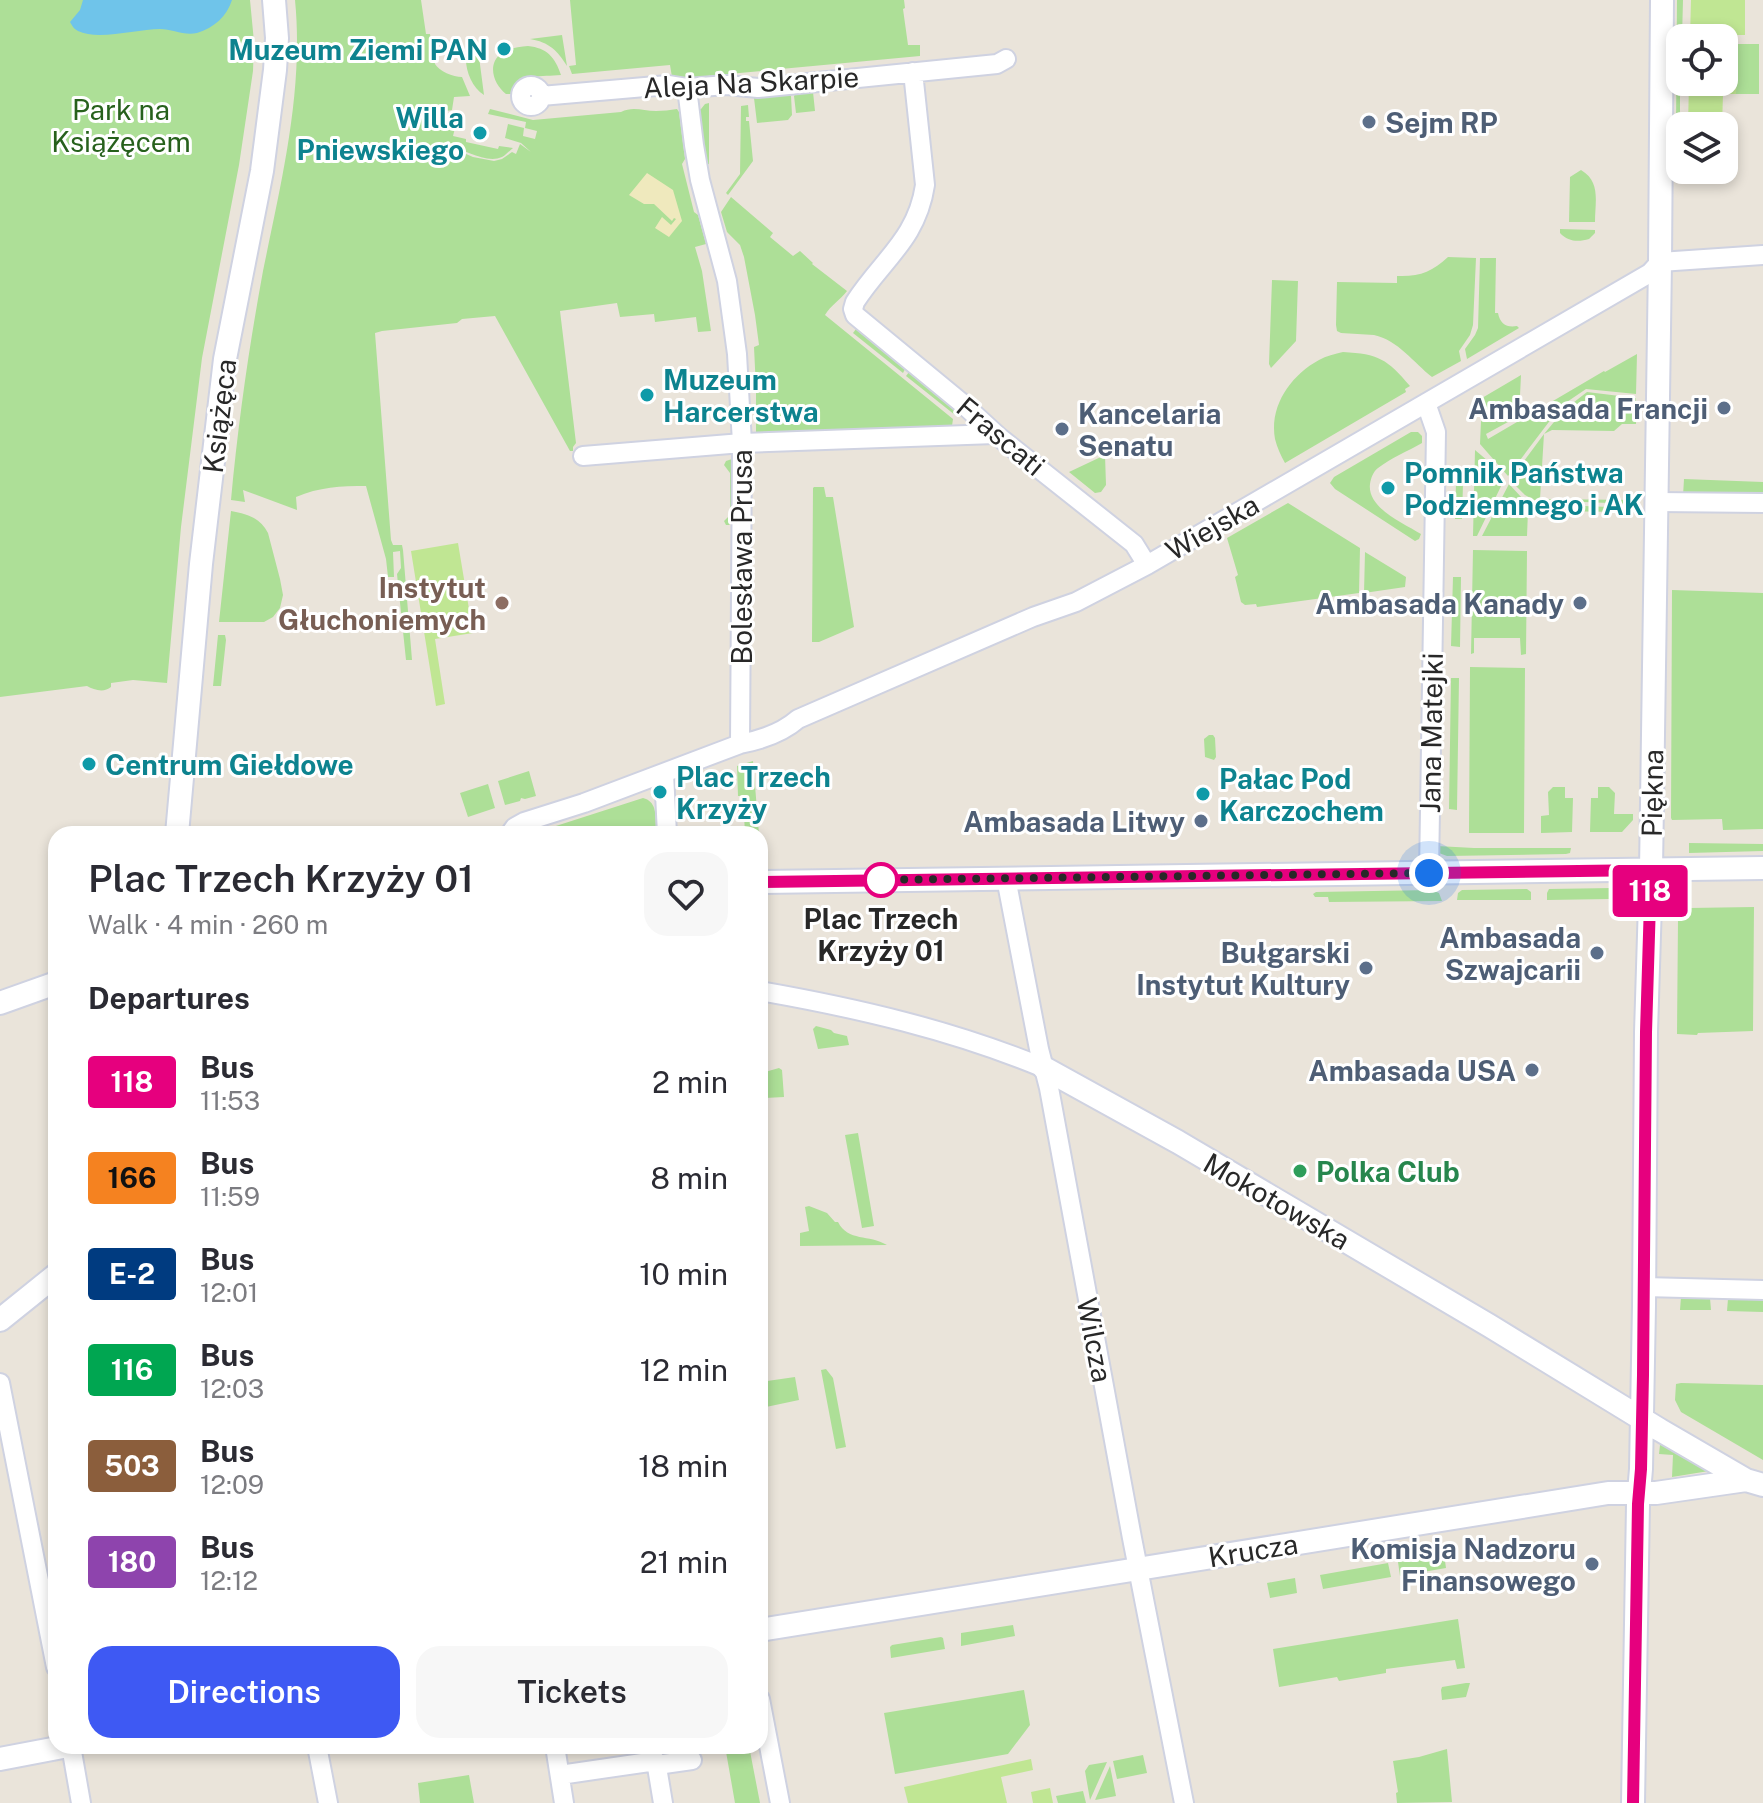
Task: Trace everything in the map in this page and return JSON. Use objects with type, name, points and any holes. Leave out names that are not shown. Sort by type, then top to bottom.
[{"type":"street","name":"Książęca","points":[[178,826],[201,564],[225,359],[262,171],[275,70],[277,38],[274,0]]},
{"type":"street","name":"Piękna","points":[[1633,1803],[1651,870],[1662,0]]},
{"type":"street","name":"Aleja Na Skarpie","points":[[541,96],[668,85],[758,88],[997,64],[1006,59]]},
{"type":"street","name":"Frascati","points":[[913,72],[924,195],[914,225],[860,295],[853,309],[860,321],[963,404],[995,434],[1134,544],[1147,565]]},
{"type":"street","name":"Bolesława Prusa","points":[[687,88],[700,180],[727,281],[737,354],[742,443],[740,744]]},
{"type":"street","points":[[1660,262],[1763,255]]},
{"type":"street","name":"Wiejska","points":[[740,744],[770,735],[798,719],[1033,617],[1076,602],[1147,565],[1650,273],[1660,262]]},
{"type":"street","name":"Jana Matejki","points":[[1426,403],[1436,432],[1429,873]]},
{"type":"street","points":[[583,456],[742,443],[995,434]]},
{"type":"street","points":[[1656,502],[1763,503]]},
{"type":"street","points":[[517,826],[740,744]]},
{"type":"street","points":[[664,773],[667,826]]},
{"type":"street","points":[[768,882],[1763,868]]},
{"type":"street","name":"Wilcza","points":[[1006,878],[1184,1803]]},
{"type":"street","points":[[0,1003],[48,986]]},
{"type":"street","name":"Mokotowska","points":[[768,993],[935,1029],[1044,1068],[1216,1165],[1530,1349],[1642,1419],[1754,1482]]},
{"type":"street","points":[[0,1320],[48,1281]]},
{"type":"street","points":[[1644,1287],[1763,1290]]},
{"type":"street","points":[[0,1383],[48,1626]]},
{"type":"street","name":"Krucza","points":[[768,1629],[1608,1493],[1656,1493],[1754,1482]]},
{"type":"street","points":[[768,1741],[780,1803]]},
{"type":"street","points":[[0,1759],[48,1750]]},
{"type":"street","points":[[72,1754],[81,1803]]},
{"type":"street","points":[[319,1754],[328,1803]]},
{"type":"street","points":[[556,1754],[564,1803]]},
{"type":"street","points":[[657,1765],[692,1760]]},
{"type":"street","points":[[560,1775],[656,1761],[663,1803]]},
{"type":"green space","name":"Park na Książęcem","points":[[0,0],[250,0],[253,71],[239,165],[202,358],[181,527],[167,683],[133,680],[111,683],[111,687],[102,690],[87,686],[0,697]]},
{"type":"green space","points":[[295,0],[421,0],[435,64],[447,73],[462,77],[470,96],[454,97],[452,110],[441,112],[443,119],[465,120],[464,129],[455,128],[453,136],[498,149],[499,146],[513,148],[502,157],[490,159],[450,145],[473,157],[494,161],[502,159],[512,152],[516,154],[520,144],[531,152],[521,143],[505,138],[508,124],[524,128],[523,136],[535,139],[537,131],[525,128],[526,122],[488,114],[490,109],[533,120],[630,109],[677,109],[685,159],[682,164],[706,244],[695,247],[711,331],[698,332],[696,317],[655,322],[654,314],[620,317],[617,303],[560,311],[576,443],[573,451],[570,451],[495,316],[375,333],[391,540],[393,545],[402,545],[403,550],[412,660],[406,660],[397,574],[401,568],[400,551],[393,552],[394,577],[388,577],[366,486],[313,491],[296,497],[297,510],[243,490],[245,502],[231,500],[253,328],[294,103]]},
{"type":"green space","points":[[570,0],[904,0],[908,45],[920,45],[920,56],[675,79],[670,65],[572,74],[569,66],[576,65]]},
{"type":"green space","points":[[1677,0],[1683,0],[1682,24],[1677,24]]},
{"type":"green space","points":[[1691,0],[1745,0],[1745,35],[1738,35],[1738,24],[1690,24]]},
{"type":"green space","points":[[562,35],[567,66],[552,48],[530,39]]},
{"type":"green space","points":[[1738,44],[1759,44],[1759,94],[1738,94]]},
{"type":"green space","points":[[528,46],[549,54],[561,75],[527,79],[513,94],[506,94],[495,80],[494,63],[505,51]]},
{"type":"green space","points":[[476,48],[484,95],[471,81],[467,68],[467,49]]},
{"type":"green space","points":[[813,92],[815,111],[796,113],[796,93]]},
{"type":"green space","points":[[791,96],[792,115],[788,120],[757,123],[754,98]]},
{"type":"green space","points":[[1676,96],[1680,96],[1680,112],[1676,112]]},
{"type":"green space","points":[[1689,96],[1723,96],[1722,112],[1688,112]]},
{"type":"green space","points":[[709,103],[709,164],[705,165],[698,110]]},
{"type":"green space","points":[[748,105],[749,117],[746,121],[749,121],[753,161],[728,195],[726,193],[740,174],[741,106]]},
{"type":"green space","points":[[1581,170],[1594,186],[1595,222],[1569,222],[1570,177]]},
{"type":"green space","points":[[731,197],[773,233],[770,237],[793,256],[800,251],[847,291],[825,315],[953,419],[952,426],[756,436],[754,347],[759,345],[744,257],[740,245],[727,232],[721,212]]},
{"type":"green space","points":[[1560,229],[1595,230],[1595,233],[1581,241],[1566,238]]},
{"type":"green space","points":[[1448,257],[1476,258],[1473,325],[1459,351],[1461,361],[1432,377],[1383,338],[1337,331],[1337,282],[1397,283],[1397,276],[1425,272]]},
{"type":"green space","points":[[1480,258],[1496,258],[1495,313],[1504,324],[1519,328],[1467,359],[1465,349],[1478,328]]},
{"type":"green space","points":[[1272,280],[1298,281],[1296,341],[1271,368],[1269,364]]},
{"type":"green space","points":[[856,329],[905,369],[903,373],[853,333]]},
{"type":"green space","points":[[1343,352],[1365,354],[1381,360],[1410,386],[1405,389],[1406,392],[1285,463],[1276,442],[1274,427],[1275,415],[1284,393],[1309,366]]},
{"type":"green space","points":[[1637,354],[1636,394],[1586,389],[1561,406],[1508,476],[1480,444],[1482,398],[1521,375],[1519,416],[1486,434],[1488,439]]},
{"type":"green space","points":[[909,372],[957,412],[955,415],[906,376]]},
{"type":"green space","points":[[1587,392],[1636,398],[1636,424],[1622,424],[1614,431],[1552,430],[1544,434],[1564,410]]},
{"type":"green space","points":[[1411,432],[1422,436],[1422,443],[1378,468],[1370,484],[1374,500],[1380,507],[1421,534],[1415,541],[1330,483],[1334,477]]},
{"type":"green space","points":[[1544,434],[1540,499],[1634,500],[1634,504],[1534,500],[1525,495],[1510,480]]},
{"type":"green space","points":[[1475,450],[1488,461],[1478,460],[1478,464],[1492,466],[1504,480],[1477,536],[1473,536]]},
{"type":"green space","points":[[1105,455],[1106,485],[1101,492],[1095,493],[1069,472]]},
{"type":"green space","points":[[732,459],[735,461],[735,518],[726,525],[724,521],[730,515],[730,473],[724,465]]},
{"type":"green space","points":[[1684,479],[1763,482],[1763,498],[1683,496]]},
{"type":"green space","points":[[1456,483],[1463,483],[1462,519],[1455,519]]},
{"type":"green space","points":[[1509,484],[1523,499],[1534,504],[1634,508],[1635,512],[1528,511],[1527,536],[1482,536]]},
{"type":"green space","points":[[814,487],[824,487],[826,497],[833,497],[854,627],[819,642],[812,642]]},
{"type":"green space","points":[[1288,503],[1360,548],[1359,593],[1257,607],[1256,604],[1245,605],[1241,602],[1235,577],[1238,575],[1227,538]]},
{"type":"green space","points":[[231,511],[253,518],[268,533],[283,595],[280,608],[264,622],[219,622]]},
{"type":"green space","points":[[458,543],[473,633],[435,639],[445,704],[436,706],[411,551]]},
{"type":"green space","points":[[1473,550],[1527,551],[1526,654],[1521,655],[1520,638],[1474,638],[1474,653],[1471,654]]},
{"type":"green space","points":[[1365,552],[1406,577],[1405,587],[1364,593]]},
{"type":"green space","points":[[1453,577],[1461,577],[1460,647],[1451,646]]},
{"type":"green space","points":[[1672,590],[1763,593],[1763,829],[1723,830],[1722,819],[1671,818]]},
{"type":"green space","points":[[218,635],[225,635],[226,640],[221,686],[213,686]]},
{"type":"green space","points":[[1470,667],[1525,668],[1524,833],[1469,833]]},
{"type":"green space","points":[[1451,678],[1459,678],[1457,810],[1449,809]]},
{"type":"green space","points":[[1209,735],[1215,738],[1214,760],[1205,757],[1204,739]]},
{"type":"green space","points":[[753,761],[758,826],[745,826],[743,796],[738,796],[737,766]]},
{"type":"green space","points":[[529,771],[536,796],[505,805],[498,781]]},
{"type":"green space","points":[[488,784],[495,808],[468,817],[460,793]]},
{"type":"green space","points":[[1553,787],[1565,787],[1565,798],[1573,798],[1572,832],[1541,833],[1541,816],[1549,815],[1548,792]]},
{"type":"green space","points":[[1598,787],[1609,787],[1615,793],[1614,814],[1633,814],[1633,820],[1622,832],[1590,832],[1591,798],[1598,798]]},
{"type":"green space","points":[[643,798],[652,803],[656,818],[656,826],[556,826]]},
{"type":"green space","points":[[1689,843],[1763,844],[1763,851],[1689,853]]},
{"type":"green space","points":[[1437,846],[1571,848],[1570,853],[1566,854],[1447,856],[1439,853]]},
{"type":"green space","points":[[1612,888],[1609,899],[1547,900],[1549,889]]},
{"type":"green space","points":[[1527,889],[1531,892],[1531,900],[1457,900],[1462,890]]},
{"type":"green space","points":[[1432,890],[1439,893],[1442,901],[1329,902],[1328,897],[1315,897],[1313,894],[1316,892]]},
{"type":"green space","points":[[1754,907],[1753,1031],[1677,1034],[1678,920],[1689,908]]},
{"type":"green space","points":[[816,1026],[847,1036],[849,1045],[818,1049],[813,1029]]},
{"type":"green space","points":[[782,1070],[784,1097],[768,1098],[768,1071]]},
{"type":"green space","points":[[858,1133],[874,1226],[862,1228],[845,1135]]},
{"type":"green space","points":[[805,1207],[827,1213],[853,1235],[887,1245],[800,1246],[800,1233],[809,1231]]},
{"type":"green space","points":[[1681,1297],[1710,1298],[1711,1310],[1680,1310]]},
{"type":"green space","points":[[1730,1298],[1763,1299],[1763,1312],[1727,1311]]},
{"type":"green space","points":[[826,1369],[833,1378],[846,1447],[836,1449],[821,1370]]},
{"type":"green space","points":[[795,1377],[799,1400],[768,1407],[768,1381]]},
{"type":"green space","points":[[1676,1384],[1763,1385],[1763,1460],[1681,1412],[1675,1400]]},
{"type":"green space","points":[[1663,1441],[1709,1471],[1672,1477],[1673,1455],[1659,1454]]},
{"type":"green space","points":[[1444,1554],[1446,1568],[1400,1576],[1398,1562]]},
{"type":"green space","points":[[1388,1563],[1391,1577],[1323,1589],[1320,1575]]},
{"type":"green space","points":[[1295,1578],[1297,1593],[1270,1598],[1267,1583]]},
{"type":"green space","points":[[1458,1619],[1465,1668],[1457,1669],[1455,1660],[1386,1669],[1386,1673],[1339,1681],[1337,1677],[1279,1687],[1273,1649]]},
{"type":"green space","points":[[1013,1625],[1015,1636],[961,1646],[961,1633]]},
{"type":"green space","points":[[941,1637],[945,1649],[891,1658],[892,1645]]},
{"type":"green space","points":[[1470,1683],[1466,1697],[1442,1700],[1442,1687]]},
{"type":"green space","points":[[1024,1690],[1030,1725],[1008,1754],[895,1774],[884,1713]]},
{"type":"green space","points":[[1447,1749],[1452,1802],[1397,1803],[1393,1761]]},
{"type":"green space","points":[[726,1754],[751,1754],[760,1803],[735,1803]]},
{"type":"green space","points":[[1143,1755],[1147,1773],[1117,1779],[1113,1761]]},
{"type":"green space","points":[[1031,1759],[1033,1770],[1001,1777],[1007,1803],[908,1803],[904,1787]]},
{"type":"green space","points":[[1107,1762],[1090,1800],[1085,1771],[1089,1765]]},
{"type":"green space","points":[[1110,1766],[1116,1796],[1095,1800]]},
{"type":"green space","points":[[469,1775],[474,1803],[420,1803],[418,1783]]},
{"type":"green space","points":[[1050,1788],[1053,1803],[1033,1803],[1031,1792]]},
{"type":"green space","points":[[1083,1791],[1086,1803],[1058,1803],[1056,1796]]},
{"type":"sand","points":[[647,173],[673,190],[682,221],[669,237],[655,228],[662,217],[671,225],[676,219],[672,221],[654,204],[644,204],[629,195]]},
{"type":"water","points":[[83,0],[232,0],[219,21],[197,33],[160,29],[96,35],[78,31],[70,22],[80,10]]},
{"type":"bus line","name":"118","points":[[768,882],[1651,870],[1633,1803]]},
{"type":"place","name":"Muzeum Ziemi PAN","points":[[504,49]]},
{"type":"place","name":"Sejm RP","points":[[1369,122]]},
{"type":"place","name":"Willa Pniewskiego","points":[[480,133]]},
{"type":"place","name":"Muzeum Harcerstwa","points":[[647,395]]},
{"type":"place","name":"Ambasada Francji","points":[[1724,408]]},
{"type":"place","name":"Kancelaria Senatu","points":[[1062,429]]},
{"type":"place","name":"Pomnik Państwa Podziemnego i AK","points":[[1388,488]]},
{"type":"place","name":"Instytut Głuchoniemych","points":[[502,603]]},
{"type":"place","name":"Ambasada Kanady","points":[[1580,603]]},
{"type":"place","name":"Centrum Giełdowe","points":[[89,764]]},
{"type":"place","name":"Plac Trzech Krzyży","points":[[660,792]]},
{"type":"place","name":"Pałac Pod Karczochem","points":[[1203,794]]},
{"type":"place","name":"Ambasada Litwy","points":[[1201,821]]},
{"type":"place","name":"Plac Trzech Krzyży 01","points":[[881,880]]},
{"type":"place","name":"Ambasada Szwajcarii","points":[[1597,953]]},
{"type":"place","name":"Bułgarski Instytut Kultury","points":[[1366,968]]},
{"type":"place","name":"Ambasada USA","points":[[1532,1070]]},
{"type":"place","name":"Polka Club","points":[[1300,1171]]},
{"type":"place","name":"Komisja Nadzoru Finansowego","points":[[1592,1564]]},
{"type":"route","points":[[881,880],[871,880],[1429,873]]}]
